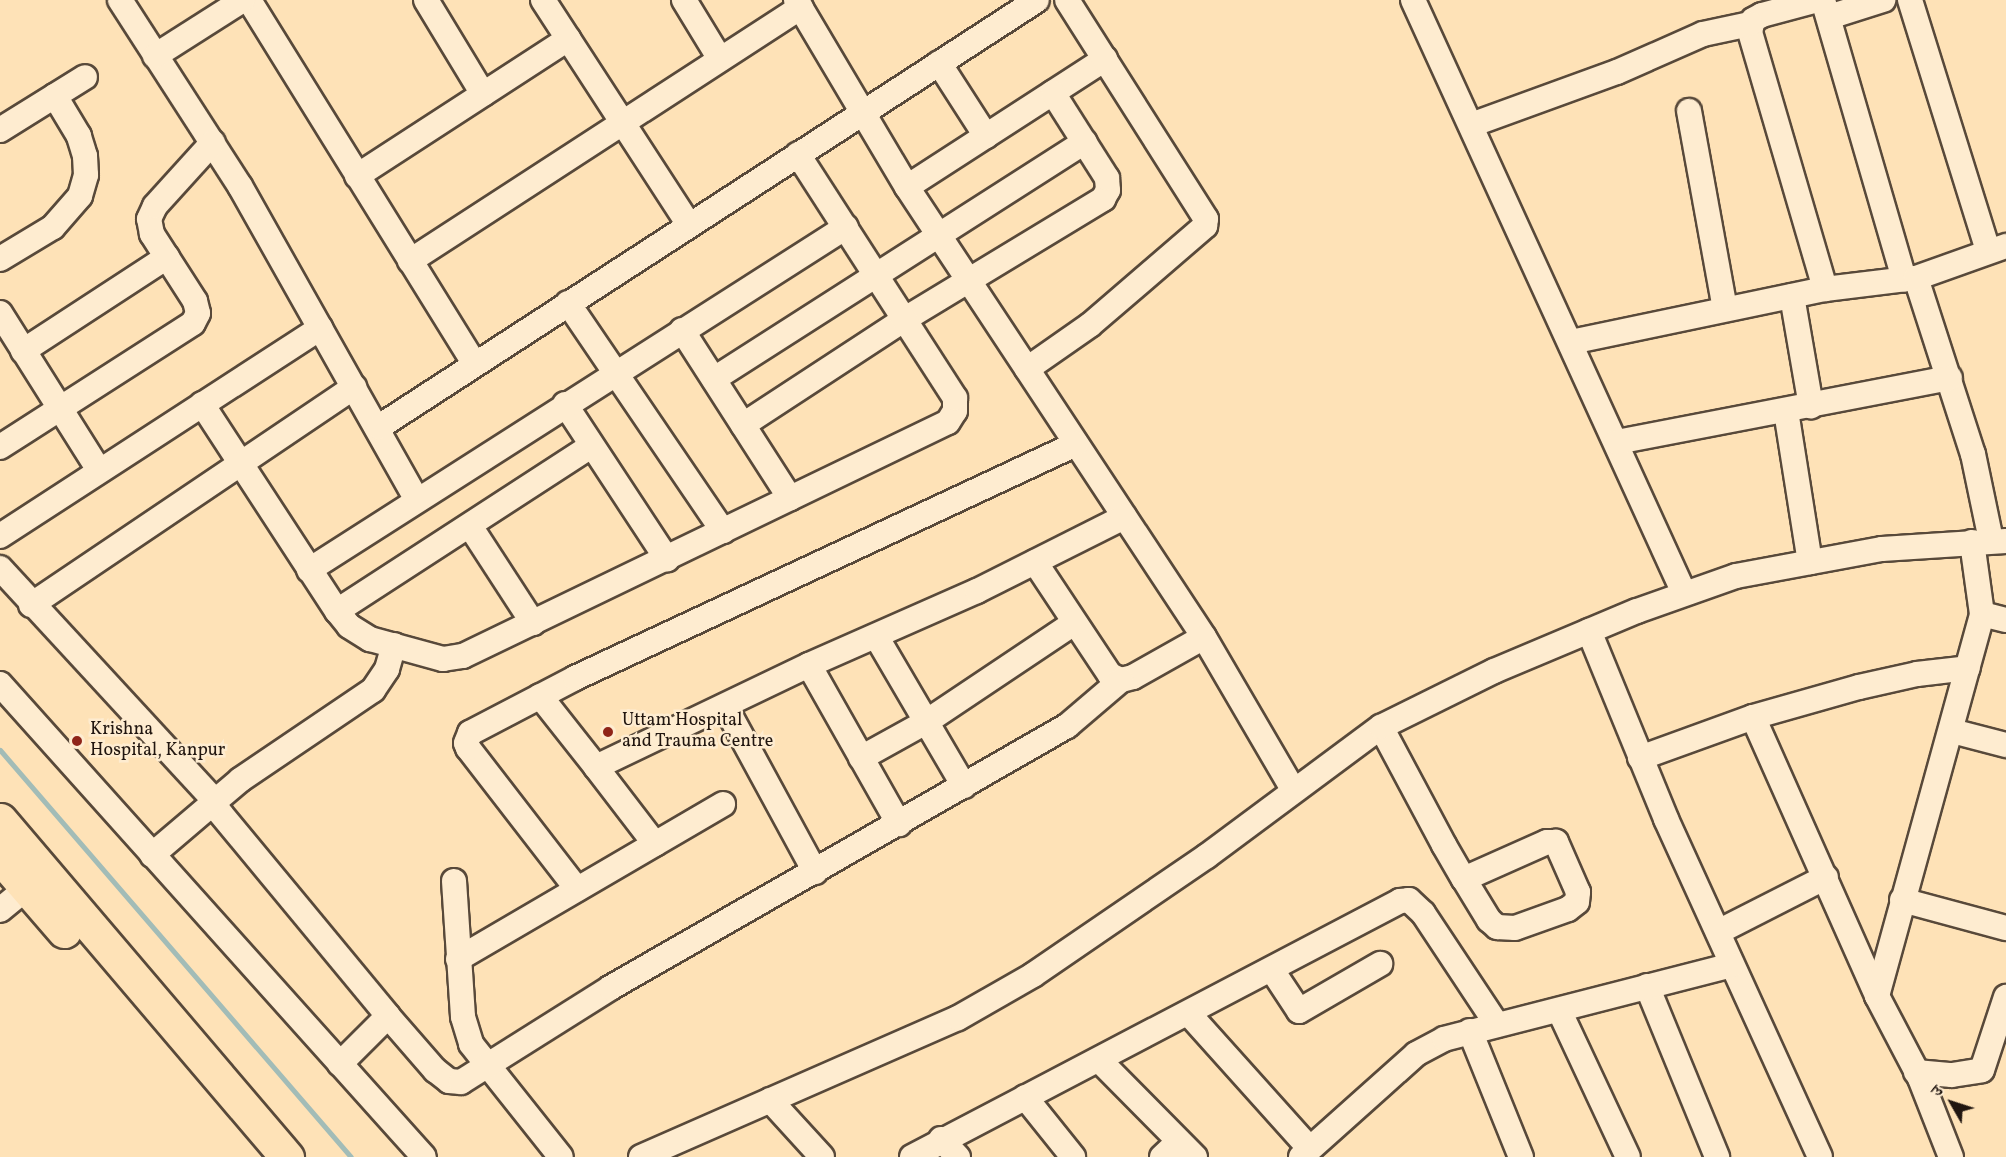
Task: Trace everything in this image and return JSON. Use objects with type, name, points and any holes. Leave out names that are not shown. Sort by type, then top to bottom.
[{"type":"highway","points":[[0,820],[36,881],[259,1157]]},
{"type":"highway","points":[[0,857],[36,881],[287,1157]]},
{"type":"street","points":[[120,0],[213,142],[379,427],[416,498]]},
{"type":"street","points":[[155,56],[243,0]]},
{"type":"street","points":[[249,0],[474,363]]},
{"type":"street","points":[[426,0],[483,94]]},
{"type":"street","points":[[543,0],[688,225]]},
{"type":"street","points":[[684,0],[720,58]]},
{"type":"street","points":[[1027,369],[1090,325],[1205,226],[1206,219],[1066,0]]},
{"type":"street","points":[[1413,0],[1684,592]]},
{"type":"street","points":[[1471,125],[1617,72],[1703,34],[1750,24],[1762,15],[1883,0]]},
{"type":"street","points":[[1571,342],[1825,289],[1910,278],[1997,248],[1910,0]]},
{"type":"street","points":[[410,261],[720,58],[799,3],[907,187],[1204,637],[1294,791]]},
{"type":"street","points":[[379,427],[1028,3]]},
{"type":"street","points":[[1823,6],[1910,278],[1950,378],[1973,454],[1990,541],[1982,614],[1952,731],[1902,900],[1877,996]]},
{"type":"street","points":[[1750,24],[1763,84],[1825,289]]},
{"type":"street","points":[[357,176],[568,39]]},
{"type":"street","points":[[907,187],[1105,59]]},
{"type":"street","points":[[939,63],[986,136]]},
{"type":"street","points":[[0,130],[85,77]]},
{"type":"street","points":[[743,425],[905,319],[1103,198],[1108,190],[1107,178],[1053,93]]},
{"type":"street","points":[[0,259],[53,227],[80,196],[86,175],[85,156],[79,136],[55,96]]},
{"type":"street","points":[[1689,111],[1725,309]]},
{"type":"street","points":[[0,447],[193,323],[198,313],[195,301],[152,234],[149,219],[155,206],[213,142]]},
{"type":"street","points":[[714,379],[1085,142]]},
{"type":"street","points":[[202,404],[238,464],[349,626],[370,639],[443,659],[464,656],[948,422],[955,411],[955,398],[798,154]]},
{"type":"street","points":[[309,570],[416,498],[846,227]]},
{"type":"street","points":[[23,351],[167,257]]},
{"type":"street","points":[[1792,296],[1811,406]]},
{"type":"street","points":[[568,303],[723,531]]},
{"type":"street","points":[[0,313],[99,470]]},
{"type":"street","points":[[0,536],[320,328]]},
{"type":"street","points":[[682,330],[790,498]]},
{"type":"street","points":[[1617,442],[1950,378]]},
{"type":"street","points":[[31,605],[354,387]]},
{"type":"street","points":[[565,404],[667,559]]},
{"type":"street","points":[[1786,411],[1810,562]]},
{"type":"street","points":[[577,890],[466,743],[470,733],[540,696],[800,570],[1076,444]]},
{"type":"street","points":[[337,611],[591,446]]},
{"type":"street","points":[[596,767],[1035,562],[1124,517]]},
{"type":"street","points":[[470,526],[532,623]]},
{"type":"street","points":[[641,1157],[958,1018],[1033,975],[1381,728],[1427,702],[1684,592],[1736,576],[1882,549],[1990,541]]},
{"type":"street","points":[[1035,562],[1104,670],[1121,680]]},
{"type":"street","points":[[0,568],[31,605],[213,802],[388,1016],[449,1081],[461,1082],[486,1063],[1067,726],[1121,680],[1133,677],[1204,637]]},
{"type":"street","points":[[1982,614],[2006,620]]},
{"type":"street","points":[[861,758],[926,722],[1074,623]]},
{"type":"street","points":[[1589,631],[1640,758],[1820,1157]]},
{"type":"street","points":[[876,636],[964,786]]},
{"type":"street","points":[[152,855],[213,802],[373,690],[387,669],[394,645]]},
{"type":"street","points":[[809,666],[899,824]]},
{"type":"street","points":[[1640,758],[1753,717],[1917,674],[1968,668]]},
{"type":"street","points":[[0,684],[424,1157]]},
{"type":"street","points":[[540,696],[655,844]]},
{"type":"street","points":[[725,706],[815,872]]},
{"type":"street","points":[[1753,717],[1877,996],[1916,1072],[1951,1157]]},
{"type":"street","points":[[1381,728],[1464,879],[1489,920],[1506,929],[1568,909],[1577,902],[1578,892],[1556,842],[1547,842],[1464,879]]},
{"type":"street","points":[[1952,731],[2006,745]]},
{"type":"street","points":[[458,959],[723,804]]},
{"type":"street","points":[[1718,932],[1826,877]]},
{"type":"street","points":[[0,910],[36,881]]},
{"type":"street","points":[[454,881],[463,1017],[471,1044],[561,1157]]},
{"type":"street","points":[[912,1157],[941,1139],[1100,1061],[1400,901],[1409,900],[1423,913],[1497,1025]]},
{"type":"street","points":[[1902,900],[2006,928]]},
{"type":"street","points":[[1272,970],[1299,1011],[1380,964]]},
{"type":"street","points":[[1189,1014],[1306,1153],[1416,1054],[1444,1039],[1732,965]]},
{"type":"street","points":[[1647,986],[1717,1157]]},
{"type":"street","points":[[1916,1072],[1952,1075],[1982,1070],[2006,998]]},
{"type":"street","points":[[1559,1010],[1628,1157]]},
{"type":"street","points":[[339,1064],[388,1016]]},
{"type":"street","points":[[1470,1031],[1521,1157]]},
{"type":"street","points":[[1100,1061],[1179,1152]]},
{"type":"street","points":[[1025,1097],[1073,1157]]},
{"type":"street","points":[[770,1100],[822,1157]]},
{"type":"street","points":[[941,1139],[958,1157]]},
{"type":"waterway","points":[[0,750],[351,1157]]},
{"type":"place","name":"Uttam Hospital and Trauma Centre","points":[[608,732]]},
{"type":"place","name":"Krishna Hospital, Kanpur","points":[[77,741]]}]
